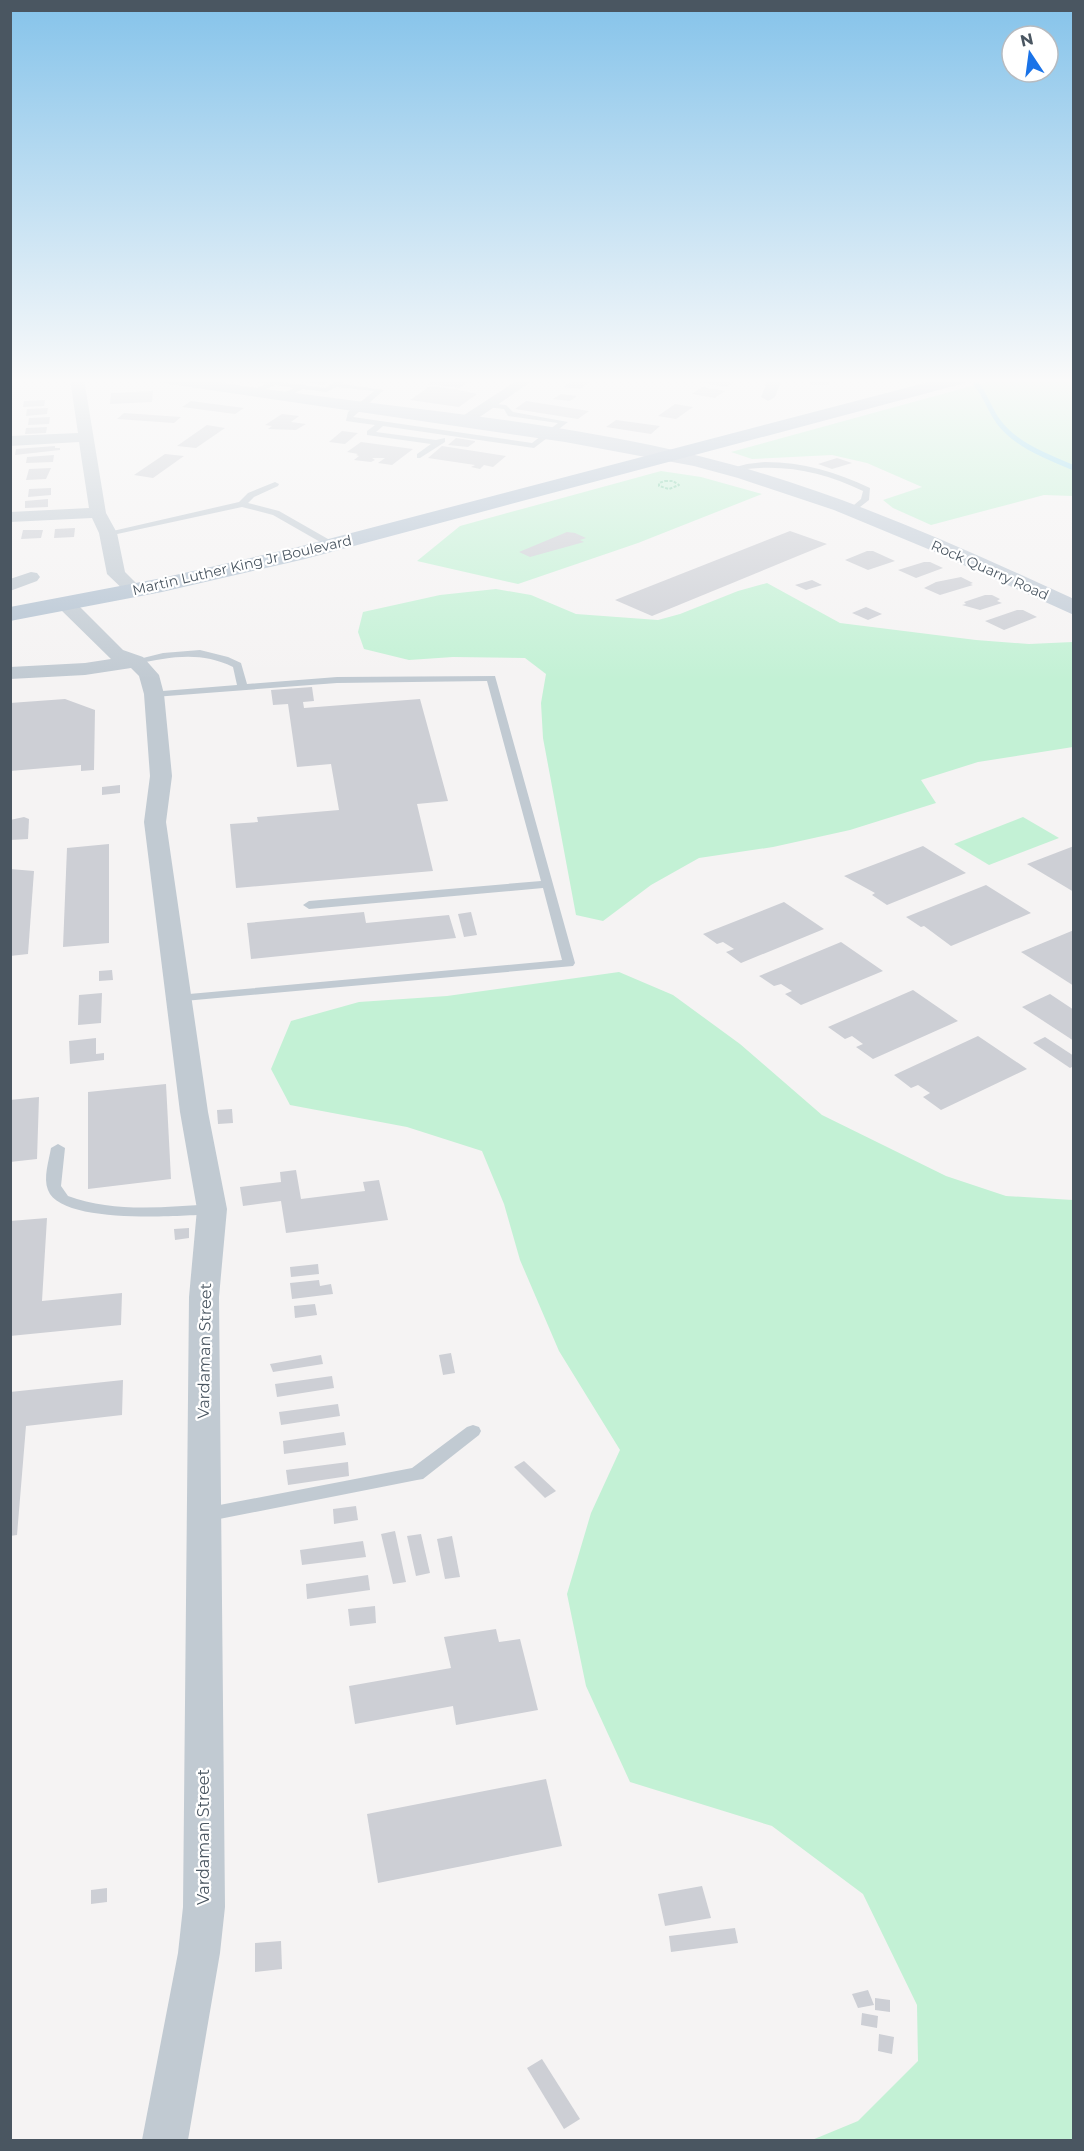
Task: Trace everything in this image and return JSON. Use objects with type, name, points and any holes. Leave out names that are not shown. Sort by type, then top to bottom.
[{"type":"main road","name":"Martin Luther King Jr Boulevard","points":[[10,614],[134,590],[332,545],[576,479]]},
{"type":"main road","name":"Rock Quarry Road","points":[[757,479],[884,522],[1074,608]]},
{"type":"street","points":[[93,479],[98,513],[108,533],[116,574],[134,590]]},
{"type":"street","points":[[10,517],[98,513]]},
{"type":"street","points":[[10,586],[31,577]]},
{"type":"street","points":[[66,604],[116,654],[136,661]]},
{"type":"street","points":[[10,673],[85,669],[136,661]]},
{"type":"street","name":"Vardaman Street","points":[[136,661],[149,675],[154,694],[161,776],[155,822],[194,1112],[212,1209],[204,1297],[202,1515],[204,1907],[200,1953],[165,2140]]},
{"type":"lane","points":[[847,479],[867,490],[864,501],[851,511]]},
{"type":"lane","points":[[242,504],[251,495],[275,484]]},
{"type":"lane","points":[[108,533],[242,504],[303,528],[332,545]]},
{"type":"lane","points":[[283,526],[303,528]]},
{"type":"lane","points":[[136,661],[194,652],[220,655],[238,665],[243,687]]},
{"type":"lane","points":[[154,694],[337,680],[491,678],[569,963],[178,999]]},
{"type":"lane","points":[[309,905],[548,884]]},
{"type":"lane","points":[[58,1148],[55,1189],[62,1198],[85,1207],[163,1212],[212,1209]]},
{"type":"lane","points":[[202,1515],[417,1474],[473,1431]]},
{"type":"path","points":[[664,481],[673,481],[679,485],[673,488],[661,487],[658,485],[664,481]]},
{"type":"green space","points":[[630,479],[710,479],[762,494],[638,543],[518,584],[417,561],[460,526]]},
{"type":"green space","points":[[905,479],[1073,479],[1073,496],[1044,495],[931,525],[893,508],[883,500],[922,487]]},
{"type":"green space","points":[[767,583],[840,623],[976,640],[1029,644],[1073,642],[1073,747],[978,762],[921,780],[936,803],[850,830],[773,847],[699,858],[651,885],[603,921],[576,915],[543,738],[541,703],[546,674],[525,658],[453,657],[409,660],[364,649],[358,632],[363,612],[440,595],[496,589],[531,595],[576,614],[658,620]]},
{"type":"green space","points":[[1023,817],[1059,838],[989,865],[954,844]]},
{"type":"green space","points":[[619,972],[673,995],[740,1044],[822,1115],[946,1176],[1006,1196],[1073,1200],[1073,2140],[812,2140],[858,2121],[918,2061],[917,2005],[863,1894],[772,1826],[630,1782],[586,1686],[567,1594],[591,1513],[620,1450],[559,1351],[520,1260],[504,1204],[482,1151],[407,1127],[290,1105],[271,1069],[291,1021],[359,1002],[447,996]]},
{"type":"building","points":[[51,488],[51,495],[28,497],[29,489]]},
{"type":"building","points":[[48,499],[48,507],[25,508],[25,501]]},
{"type":"building","points":[[75,528],[74,537],[54,538],[55,529]]},
{"type":"building","points":[[23,530],[43,530],[41,538],[21,539]]},
{"type":"building","points":[[790,531],[827,544],[652,616],[615,600]]},
{"type":"building","points":[[567,532],[586,538],[580,540],[584,542],[530,557],[519,552]]},
{"type":"building","points":[[867,551],[873,551],[895,561],[868,570],[845,560]]},
{"type":"building","points":[[930,562],[943,568],[916,578],[898,570]]},
{"type":"building","points":[[961,577],[973,585],[940,595],[924,588],[936,582]]},
{"type":"building","points":[[812,580],[822,585],[806,590],[795,585]]},
{"type":"building","points":[[992,595],[1000,599],[997,601],[1002,603],[980,610],[962,605],[966,604],[964,602]]},
{"type":"building","points":[[866,607],[882,614],[868,620],[852,613]]},
{"type":"building","points":[[1023,610],[1037,617],[1004,630],[985,621]]},
{"type":"building","points":[[312,687],[314,701],[303,702],[304,708],[420,699],[448,801],[417,804],[433,871],[236,888],[230,824],[258,822],[257,817],[339,810],[331,764],[297,767],[288,704],[273,705],[271,690]]},
{"type":"building","points":[[65,699],[95,710],[94,770],[81,771],[81,765],[10,771],[10,703]]},
{"type":"building","points":[[120,785],[120,793],[102,795],[102,787]]},
{"type":"building","points":[[24,817],[29,819],[28,839],[10,840],[10,820]]},
{"type":"building","points":[[109,844],[109,943],[63,947],[67,848]]},
{"type":"building","points":[[923,846],[966,873],[887,905],[872,895],[875,893],[844,876]]},
{"type":"building","points":[[1074,846],[1074,892],[1027,864]]},
{"type":"building","points":[[10,869],[34,871],[28,954],[10,956]]},
{"type":"building","points":[[986,885],[1031,913],[951,946],[924,926],[921,927],[906,917]]},
{"type":"building","points":[[784,902],[824,929],[741,963],[726,952],[734,949],[723,942],[717,944],[703,934]]},
{"type":"building","points":[[364,912],[366,923],[449,915],[456,938],[251,959],[247,923]]},
{"type":"building","points":[[471,912],[477,935],[464,937],[458,914]]},
{"type":"building","points":[[1074,930],[1074,986],[1021,952]]},
{"type":"building","points":[[841,942],[883,971],[801,1005],[785,994],[792,991],[781,984],[774,986],[759,976]]},
{"type":"building","points":[[112,970],[113,980],[99,981],[99,971]]},
{"type":"building","points":[[913,990],[958,1021],[873,1059],[856,1047],[863,1044],[852,1036],[845,1039],[828,1027]]},
{"type":"building","points":[[102,993],[101,1023],[78,1025],[79,995]]},
{"type":"building","points":[[1050,994],[1074,1010],[1074,1041],[1022,1007]]},
{"type":"building","points":[[978,1036],[1027,1069],[941,1110],[923,1097],[930,1093],[918,1085],[911,1088],[894,1075]]},
{"type":"building","points":[[1045,1037],[1074,1056],[1074,1066],[1070,1068],[1033,1043]]},
{"type":"building","points":[[96,1038],[96,1054],[104,1053],[104,1060],[70,1064],[69,1041]]},
{"type":"building","points":[[166,1084],[171,1179],[88,1189],[88,1092]]},
{"type":"building","points":[[39,1097],[37,1159],[10,1162],[10,1100]]},
{"type":"building","points":[[232,1109],[233,1123],[218,1124],[217,1110]]},
{"type":"building","points":[[296,1170],[301,1199],[365,1191],[363,1182],[379,1180],[388,1220],[286,1233],[281,1201],[243,1206],[240,1187],[281,1182],[280,1172]]},
{"type":"building","points":[[47,1218],[42,1301],[122,1293],[121,1325],[10,1336],[10,1221]]},
{"type":"building","points":[[189,1228],[189,1238],[175,1240],[174,1229]]},
{"type":"building","points":[[318,1264],[319,1274],[291,1277],[290,1267]]},
{"type":"building","points":[[319,1280],[320,1286],[331,1284],[333,1294],[292,1299],[290,1283]]},
{"type":"building","points":[[315,1304],[317,1315],[295,1318],[294,1306]]},
{"type":"building","points":[[451,1353],[455,1373],[443,1375],[439,1355]]},
{"type":"building","points":[[321,1355],[323,1364],[273,1372],[270,1364]]},
{"type":"building","points":[[332,1376],[334,1388],[277,1397],[275,1384]]},
{"type":"building","points":[[123,1380],[122,1415],[26,1426],[17,1535],[10,1536],[10,1392]]},
{"type":"building","points":[[338,1404],[340,1416],[281,1425],[279,1412]]},
{"type":"building","points":[[344,1432],[346,1445],[284,1454],[283,1441]]},
{"type":"building","points":[[524,1461],[556,1491],[545,1498],[514,1467]]},
{"type":"building","points":[[348,1462],[349,1476],[288,1485],[286,1470]]},
{"type":"building","points":[[356,1506],[358,1520],[334,1524],[333,1509]]},
{"type":"building","points":[[395,1531],[406,1582],[393,1584],[381,1534]]},
{"type":"building","points":[[421,1534],[430,1573],[416,1576],[407,1536]]},
{"type":"building","points":[[452,1536],[460,1577],[445,1579],[437,1539]]},
{"type":"building","points":[[363,1541],[366,1557],[302,1565],[300,1550]]},
{"type":"building","points":[[368,1575],[370,1590],[307,1599],[306,1584]]},
{"type":"building","points":[[375,1606],[376,1623],[350,1626],[348,1609]]},
{"type":"building","points":[[496,1629],[499,1642],[520,1639],[538,1710],[456,1725],[453,1706],[355,1724],[349,1686],[451,1668],[444,1637]]},
{"type":"building","points":[[546,1779],[562,1846],[378,1883],[367,1814]]},
{"type":"building","points":[[702,1886],[711,1918],[665,1926],[658,1894]]},
{"type":"building","points":[[107,1888],[107,1902],[91,1904],[91,1890]]},
{"type":"building","points":[[735,1928],[738,1943],[671,1952],[669,1936]]},
{"type":"building","points":[[281,1941],[282,1969],[255,1972],[255,1943]]},
{"type":"building","points":[[868,1990],[874,2005],[858,2008],[852,1994]]},
{"type":"building","points":[[875,1998],[890,2000],[890,2012],[875,2010]]},
{"type":"building","points":[[862,2013],[878,2016],[877,2028],[861,2025]]},
{"type":"building","points":[[879,2034],[894,2037],[892,2054],[878,2051]]},
{"type":"building","points":[[542,2059],[580,2119],[564,2129],[527,2068]]}]
